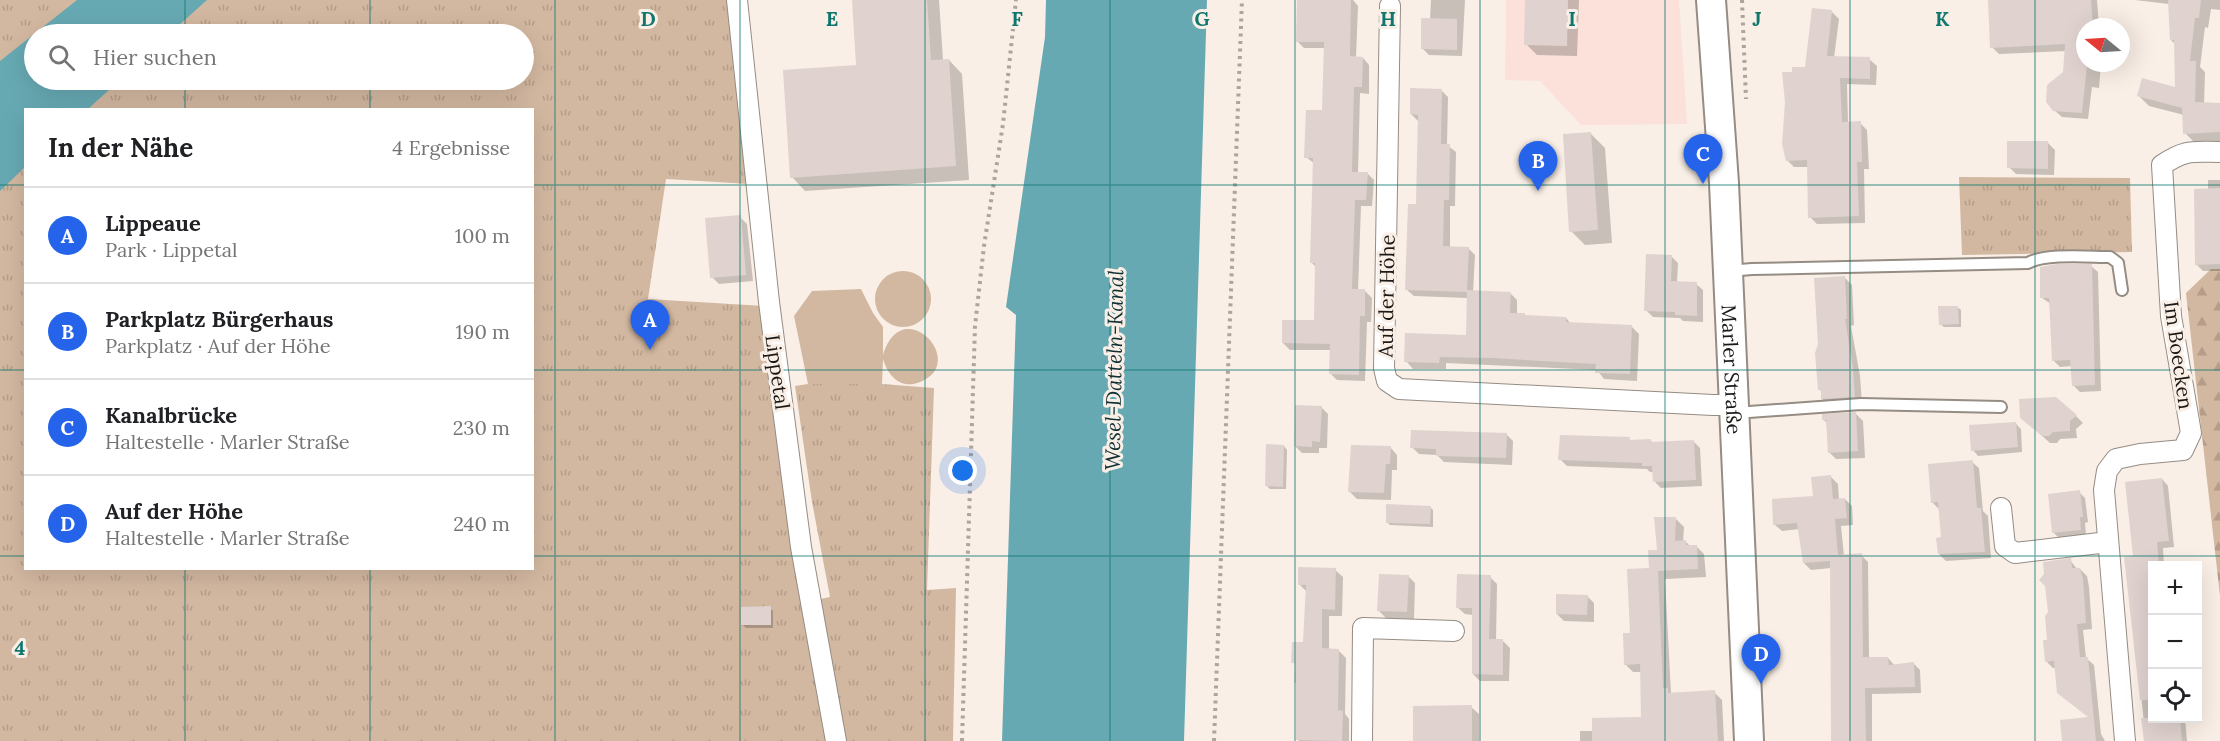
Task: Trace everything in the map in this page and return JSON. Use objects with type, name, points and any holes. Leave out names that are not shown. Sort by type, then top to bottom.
[{"type":"main road","name":"Marler Straße","points":[[1711,0],[1723,162],[1749,741]]},
{"type":"street","name":"Lippetal","points":[[737,0],[769,302],[801,547],[836,741]]},
{"type":"street","name":"Auf der Höhe","points":[[1390,6],[1384,368],[1387,381],[1399,389],[1704,405],[1734,409]]},
{"type":"street","name":"Im Boecken","points":[[2124,741],[2104,490],[2107,471],[2116,459],[2183,450],[2191,433],[2171,316],[2162,165],[2178,154],[2220,152]]},
{"type":"street","points":[[2001,508],[2005,546],[2015,553],[2108,543]]},
{"type":"street","points":[[1362,741],[1363,628],[1454,631]]},
{"type":"lane","points":[[1728,271],[2028,263],[2048,258],[2110,257],[2118,263],[2122,290]]},
{"type":"lane","points":[[1734,409],[1757,410],[1862,404],[2001,407]]},
{"type":"path","points":[[962,741],[975,326],[984,246],[1003,123],[1016,0]]},
{"type":"path","points":[[1215,741],[1242,0]]},
{"type":"shaded area","points":[[1506,0],[1679,0],[1687,124],[1581,125],[1540,81],[1505,80]]},
{"type":"green space","points":[[0,0],[729,0],[750,184],[666,179],[648,299],[764,306],[828,741],[0,741]]},
{"type":"green space","points":[[1959,177],[2130,178],[2132,252],[1962,255]]},
{"type":"green space","points":[[2211,269],[2220,269],[2220,596],[2186,293]]},
{"type":"green space","points":[[903,271],[918,276],[926,284],[931,299],[926,314],[918,322],[903,327],[888,322],[880,314],[875,299],[880,284],[888,276]]},
{"type":"green space","points":[[861,289],[883,327],[883,355],[892,337],[904,330],[916,330],[927,337],[935,348],[938,361],[934,373],[920,382],[901,383],[888,371],[883,359],[882,384],[808,384],[794,316],[812,291]]},
{"type":"green space","points":[[882,384],[934,388],[927,590],[956,588],[953,741],[843,741],[816,600],[830,597],[812,502],[795,386]]},
{"type":"water","points":[[77,0],[207,0],[180,24],[47,24]]},
{"type":"water","name":"Wesel-Datteln-Kanal","points":[[1046,0],[1207,0],[1184,741],[1002,741],[1016,315],[1006,307],[1045,37]]},
{"type":"water","points":[[24,42],[24,90],[109,90],[89,108],[24,108],[24,168],[0,191],[0,61]]},
{"type":"building","points":[[852,0],[927,0],[931,60],[949,59],[956,166],[790,178],[783,70],[856,65]]},
{"type":"building","points":[[1297,0],[1351,0],[1350,56],[1363,57],[1362,87],[1354,87],[1352,172],[1368,172],[1366,200],[1355,200],[1352,289],[1365,289],[1365,316],[1360,316],[1359,375],[1329,374],[1330,344],[1282,343],[1282,320],[1314,320],[1315,263],[1310,263],[1313,158],[1304,158],[1306,110],[1322,110],[1324,42],[1296,42]]},
{"type":"building","points":[[1525,0],[1568,0],[1567,46],[1524,45]]},
{"type":"building","points":[[1988,0],[2091,0],[2092,18],[2076,18],[2076,72],[2086,72],[2082,113],[2053,111],[2046,102],[2047,85],[2063,72],[2065,44],[1990,48]]},
{"type":"building","points":[[2168,0],[2201,0],[2199,18],[2195,18],[2190,61],[2196,61],[2195,102],[2220,103],[2220,132],[2183,134],[2182,108],[2137,96],[2142,78],[2175,87],[2174,40],[2170,40]]},
{"type":"building","points":[[1812,8],[1832,10],[1827,56],[1870,57],[1870,79],[1840,78],[1842,122],[1861,121],[1862,162],[1857,162],[1859,216],[1808,218],[1807,160],[1786,161],[1782,144],[1785,102],[1782,72],[1792,72],[1792,67],[1805,67]]},
{"type":"building","points":[[1421,18],[1457,19],[1457,50],[1421,49]]},
{"type":"building","points":[[1410,88],[1442,89],[1441,144],[1450,144],[1449,200],[1444,200],[1443,246],[1469,247],[1467,292],[1405,290],[1408,204],[1416,204],[1418,115],[1410,114]]},
{"type":"building","points":[[1591,132],[1598,230],[1569,232],[1563,134]]},
{"type":"building","points":[[2007,141],[2048,141],[2048,169],[2007,168]]},
{"type":"building","points":[[2220,188],[2220,264],[2195,265],[2194,189]]},
{"type":"building","points":[[741,215],[746,275],[710,278],[705,218]]},
{"type":"building","points":[[1646,254],[1672,255],[1671,281],[1697,282],[1697,316],[1675,315],[1675,312],[1644,311]]},
{"type":"building","points":[[2057,264],[2092,264],[2095,385],[2072,386],[2070,360],[2052,361],[2049,298],[2040,298],[2040,267]]},
{"type":"building","points":[[1845,276],[1847,319],[1845,319],[1855,397],[1821,399],[1821,390],[1818,390],[1815,353],[1818,344],[1814,278]]},
{"type":"building","points":[[1467,290],[1511,292],[1510,313],[1566,317],[1566,322],[1632,325],[1630,374],[1595,373],[1596,364],[1491,358],[1440,357],[1439,363],[1404,362],[1405,333],[1466,335]]},
{"type":"building","points":[[1938,306],[1958,306],[1959,324],[1939,325]]},
{"type":"building","points":[[2056,397],[2077,415],[2070,421],[2070,431],[2053,432],[2049,436],[2042,436],[2020,418],[2019,399]]},
{"type":"building","points":[[1295,405],[1322,406],[1320,442],[1312,441],[1312,447],[1294,446]]},
{"type":"building","points":[[1856,412],[1858,451],[1828,453],[1826,420],[1822,420],[1822,414]]},
{"type":"building","points":[[2016,422],[2018,447],[1971,451],[1969,425]]},
{"type":"building","points":[[1411,430],[1507,433],[1506,458],[1436,456],[1436,449],[1410,448]]},
{"type":"building","points":[[1560,435],[1630,437],[1629,440],[1651,439],[1651,442],[1694,440],[1696,480],[1653,482],[1652,466],[1642,466],[1642,463],[1558,460]]},
{"type":"building","points":[[1266,444],[1284,445],[1283,487],[1265,486]]},
{"type":"building","points":[[1351,445],[1391,446],[1390,464],[1386,464],[1384,493],[1348,492]]},
{"type":"building","points":[[1973,460],[1977,508],[1981,508],[1985,552],[1938,554],[1936,538],[1941,537],[1938,502],[1931,503],[1928,464]]},
{"type":"building","points":[[1831,475],[1833,499],[1845,498],[1847,518],[1835,519],[1838,555],[1862,553],[1863,657],[1888,657],[1889,665],[1914,662],[1915,687],[1865,688],[1866,741],[1831,741],[1830,561],[1803,563],[1797,523],[1773,525],[1772,499],[1813,496],[1811,477]]},
{"type":"building","points":[[2162,478],[2169,541],[2157,542],[2159,561],[2148,561],[2148,700],[2140,700],[2124,557],[2133,556],[2125,482]]},
{"type":"building","points":[[2080,490],[2083,517],[2080,517],[2081,530],[2052,533],[2048,494]]},
{"type":"building","points":[[1386,504],[1431,506],[1430,524],[1386,523]]},
{"type":"building","points":[[1654,517],[1676,517],[1675,541],[1686,540],[1686,545],[1697,545],[1698,569],[1658,571],[1663,688],[1668,688],[1668,693],[1715,690],[1718,741],[1592,741],[1592,718],[1641,717],[1640,664],[1624,665],[1623,633],[1630,633],[1627,569],[1649,568],[1648,550],[1657,550]]},
{"type":"building","points":[[2071,558],[2072,568],[2080,568],[2083,579],[2086,623],[2077,624],[2080,657],[2088,657],[2096,741],[2062,741],[2060,720],[2088,717],[2057,693],[2054,661],[2045,662],[2043,640],[2047,640],[2045,616],[2048,612],[2045,586],[2039,580],[2044,574],[2043,562]]},
{"type":"building","points":[[1298,567],[1336,568],[1335,610],[1322,609],[1322,648],[1339,649],[1338,710],[1343,711],[1342,741],[1296,740],[1296,683],[1294,683],[1295,662],[1291,663],[1292,642],[1303,642],[1306,585],[1298,585]]},
{"type":"building","points":[[1379,574],[1409,575],[1407,612],[1377,611]]},
{"type":"building","points":[[1457,574],[1491,575],[1489,639],[1503,639],[1503,675],[1472,674],[1472,608],[1456,608]]},
{"type":"building","points":[[1556,594],[1588,595],[1587,615],[1556,614]]},
{"type":"building","points":[[771,606],[771,625],[741,625],[741,607]]},
{"type":"building","points":[[1472,705],[1472,741],[1413,741],[1413,706]]},
{"type":"building","points":[[2141,718],[2148,718],[2148,723],[2180,723],[2182,741],[2144,741]]},
{"type":"place","name":"Kanalbrücke","points":[[1703,184]]},
{"type":"place","name":"Parkplatz Bürgerhaus","points":[[1538,191]]},
{"type":"place","name":"Lippeaue","points":[[650,350]]},
{"type":"place","name":"Auf der Höhe","points":[[1761,684]]}]
